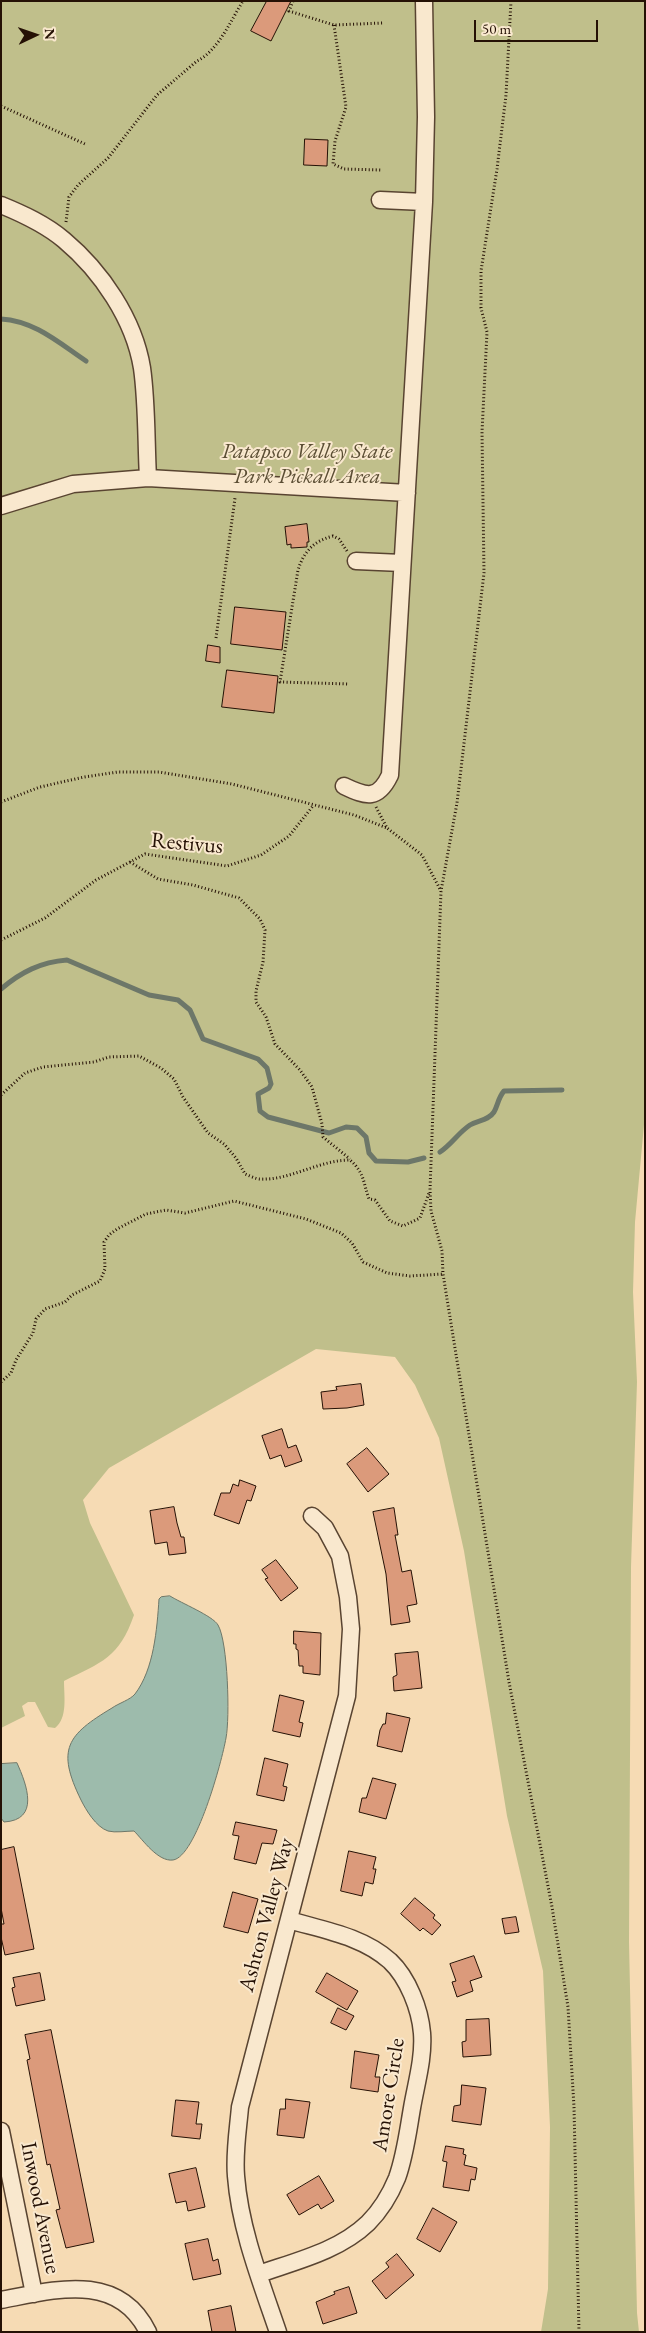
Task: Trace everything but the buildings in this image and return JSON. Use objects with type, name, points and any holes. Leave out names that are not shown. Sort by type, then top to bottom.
[{"type":"street","points":[[344,786],[355,791],[370,794],[384,789],[390,775],[424,202],[426,117],[424,1]]},
{"type":"street","points":[[380,200],[424,202]]},
{"type":"street","points":[[1,205],[29,217],[64,240],[96,272],[127,322],[138,349],[142,368],[148,478]]},
{"type":"street","points":[[1,506],[73,484],[148,478],[407,493]]},
{"type":"street","points":[[356,561],[402,563]]},
{"type":"street","name":"Ashton Valley Way","points":[[278,2332],[259,2274],[240,2200],[236,2176],[236,2145],[240,2107],[338,1737],[347,1696],[351,1654],[348,1597],[340,1556],[324,1528],[312,1516]]},
{"type":"street","name":"Amore Circle","points":[[259,2274],[321,2252],[351,2238],[384,2203],[396,2178],[404,2153],[420,2061],[422,2034],[418,2012],[407,1985],[390,1962],[370,1947],[348,1937],[288,1920]]},
{"type":"street","name":"Inwood Avenue","points":[[1,2131],[34,2294]]},
{"type":"street","name":"Inwood Avenue","points":[[1,2300],[85,2288],[105,2292],[118,2299],[134,2312],[148,2332]]},
{"type":"path","points":[[64,240],[69,197],[78,185],[108,158],[157,95],[197,61],[204,58],[220,38],[242,1]]},
{"type":"path","points":[[293,1],[289,11],[334,25],[383,23]]},
{"type":"path","points":[[511,1],[505,104],[481,271],[481,308],[486,332],[482,432],[484,574],[457,803],[441,891],[430,1190],[431,1211],[442,1251],[443,1274],[509,1682],[552,1907],[568,2008],[574,2107],[579,2332]]},
{"type":"path","points":[[334,25],[346,107],[335,141],[333,164],[344,169],[381,170]]},
{"type":"path","points":[[1,106],[85,144]]},
{"type":"path","points":[[216,638],[237,482]]},
{"type":"path","points":[[350,684],[280,682],[298,570],[303,554],[318,542],[333,536],[339,539],[356,561]]},
{"type":"path","points":[[1,802],[40,787],[118,772],[159,772],[232,784],[354,815],[387,828],[422,855],[441,891]]},
{"type":"path","points":[[370,794],[387,828]]},
{"type":"path","name":"Restivus","points":[[1,940],[45,918],[96,880],[145,854],[227,866],[261,855],[289,836],[313,806]]},
{"type":"path","points":[[130,862],[158,879],[192,885],[239,898],[260,919],[265,930],[263,962],[256,990],[256,1002],[266,1017],[275,1044],[300,1070],[312,1087],[322,1124],[323,1137],[345,1153],[360,1170],[368,1188],[369,1199],[375,1200],[390,1221],[403,1226],[420,1218],[430,1190]]},
{"type":"path","points":[[1,1095],[25,1073],[43,1067],[94,1062],[109,1056],[139,1056],[156,1064],[174,1078],[187,1103],[208,1133],[224,1144],[236,1158],[245,1174],[260,1179],[270,1178],[326,1162],[350,1160]]},
{"type":"path","points":[[1,1382],[11,1373],[16,1360],[33,1333],[36,1319],[45,1309],[65,1302],[72,1295],[100,1281],[105,1269],[104,1242],[117,1229],[146,1214],[166,1210],[185,1213],[234,1202],[306,1219],[341,1233],[352,1243],[363,1262],[388,1273],[410,1276],[443,1274]]},
{"type":"green space","name":"Patapsco Valley State Park Pickall Area","points":[[1,1],[645,1],[645,1114],[635,1222],[633,1292],[637,1382],[631,1567],[629,1942],[637,2313],[639,2332],[541,2332],[548,2289],[550,2127],[543,1971],[507,1816],[464,1551],[439,1438],[415,1385],[395,1357],[316,1349],[109,1468],[83,1500],[90,1523],[134,1615],[122,1641],[108,1657],[64,1681],[64,1713],[55,1728],[48,1727],[35,1702],[28,1702],[22,1706],[25,1716],[1,1728]]},
{"type":"shaded area","points":[[170,1596],[204,1614],[218,1625],[224,1647],[228,1698],[226,1738],[207,1806],[199,1826],[182,1855],[173,1860],[167,1860],[156,1854],[134,1831],[108,1831],[96,1822],[83,1804],[73,1783],[68,1756],[70,1745],[85,1727],[135,1694],[150,1661],[156,1636],[159,1599]]},
{"type":"shaded area","points":[[17,1763],[27,1791],[27,1808],[23,1815],[15,1820],[4,1822],[1,1818],[1,1764]]},
{"type":"waterway","points":[[1,319],[36,328],[86,361]]},
{"type":"waterway","points":[[1,989],[32,969],[49,963],[67,960],[149,995],[178,1000],[190,1010],[203,1039],[258,1059],[267,1068],[271,1084],[269,1088],[258,1094],[260,1111],[268,1117],[329,1133],[346,1127],[357,1128],[366,1137],[369,1153],[376,1161],[408,1162],[424,1158]]},
{"type":"waterway","points":[[440,1152],[470,1125],[492,1115],[504,1091],[562,1090]]}]
